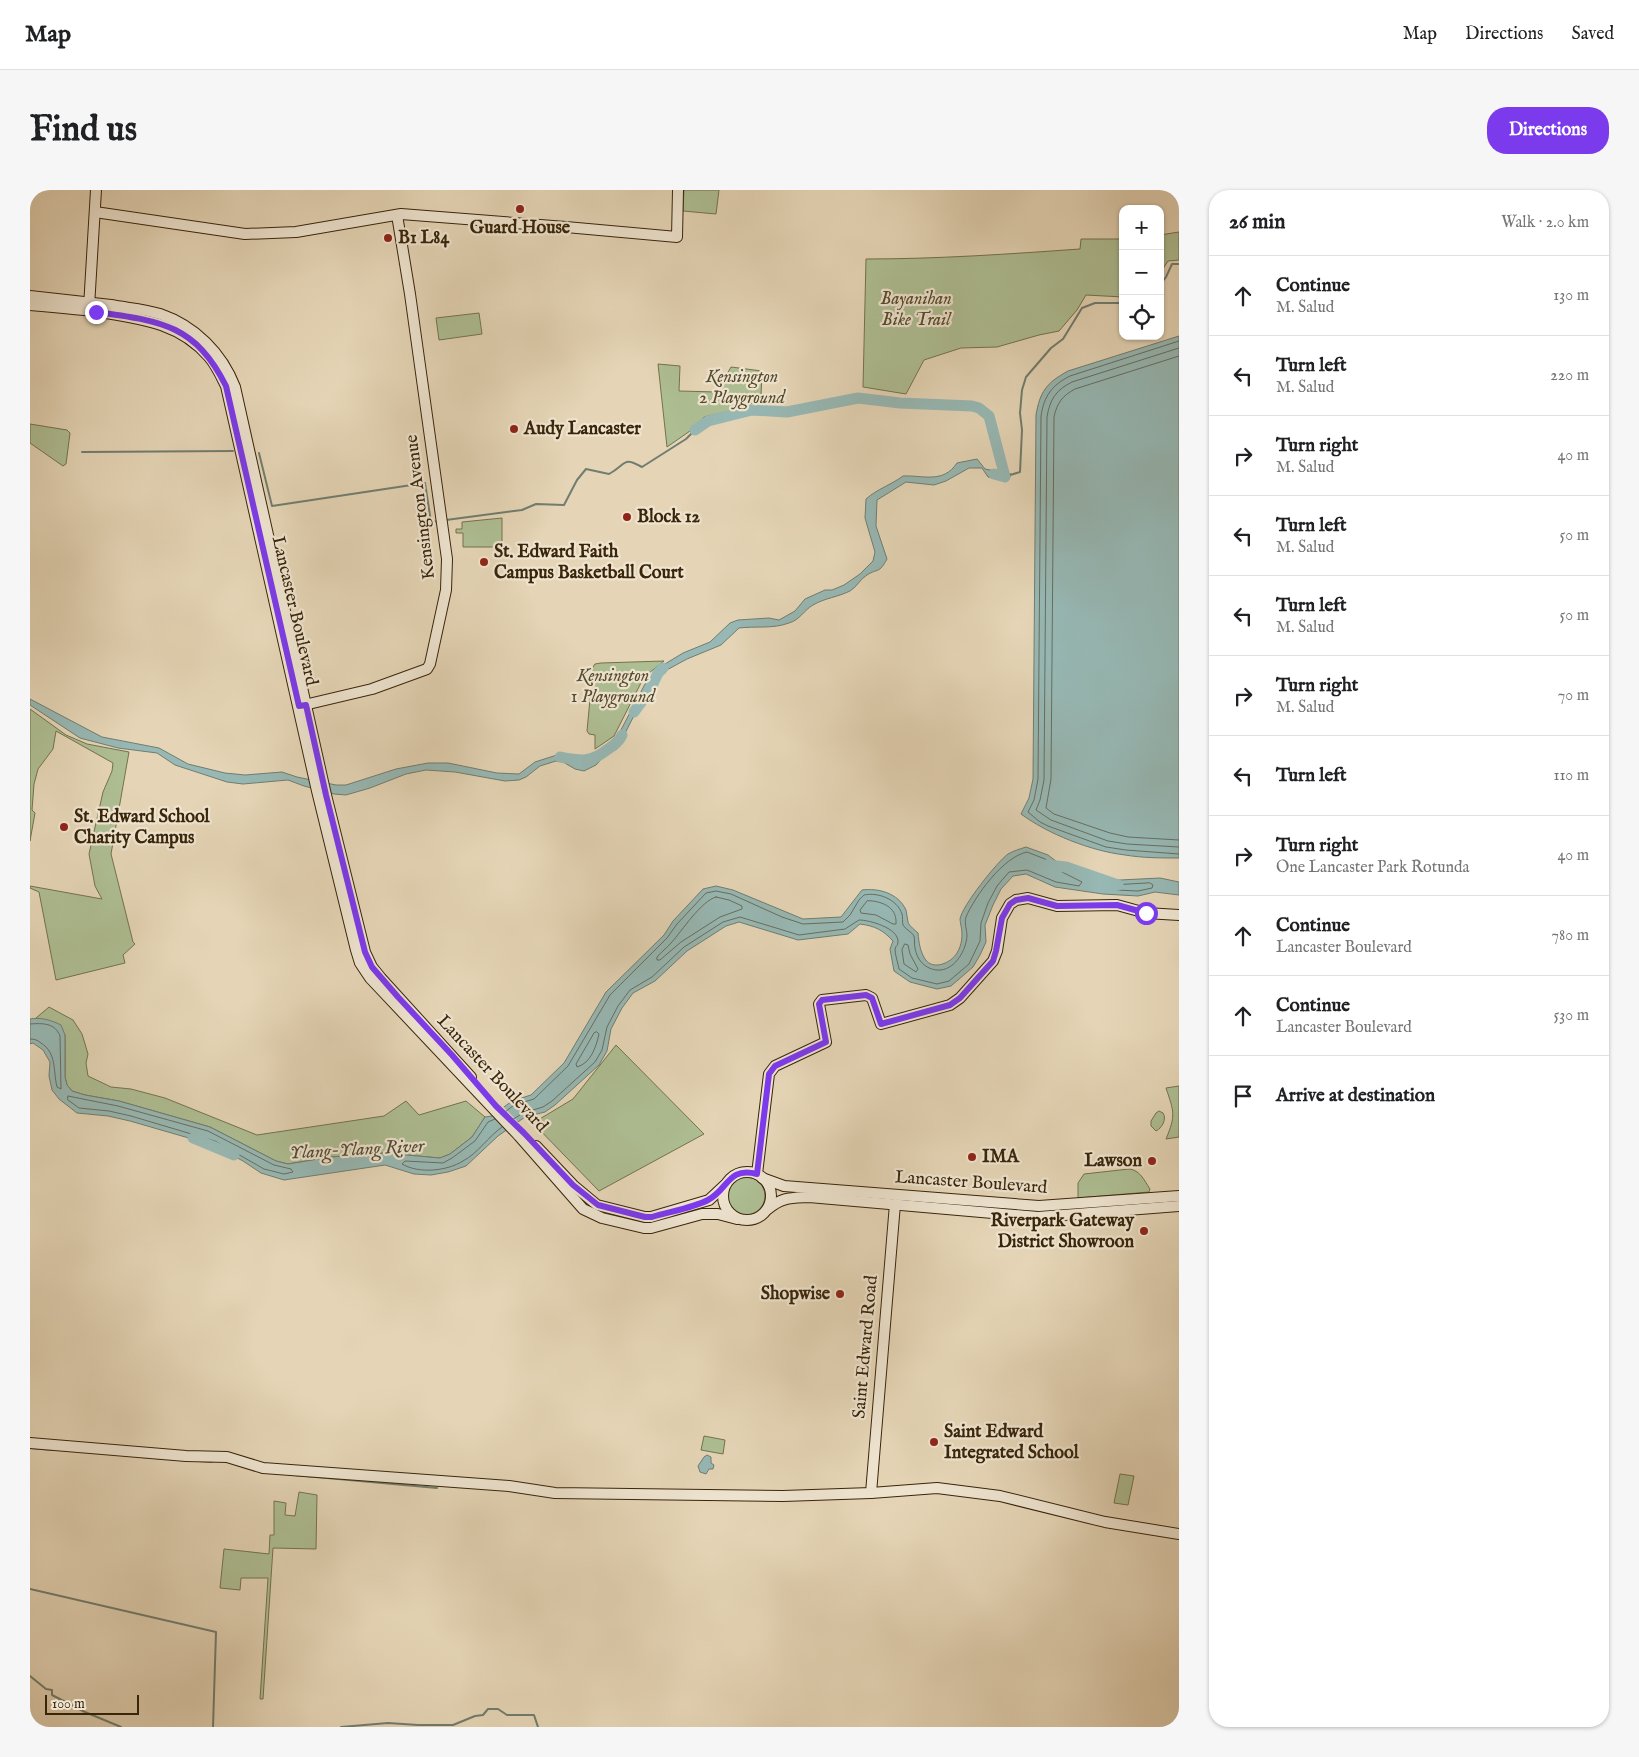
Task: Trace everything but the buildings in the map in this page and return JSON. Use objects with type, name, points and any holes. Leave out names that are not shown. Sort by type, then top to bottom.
[{"type":"street","points":[[89,306],[96,190]]},
{"type":"street","points":[[95,212],[245,234],[296,232],[397,215],[525,223],[677,237],[678,190]]},
{"type":"street","name":"Kensington Avenue","points":[[303,706],[372,689],[427,669],[430,664],[446,590],[447,559],[410,294],[397,215]]},
{"type":"street","name":"Lancaster Boulevard","points":[[30,296],[89,306],[159,314],[183,325],[201,338],[215,351],[231,377],[252,459],[322,793],[365,952],[368,960],[381,978],[430,1037],[494,1107],[591,1201],[604,1208],[652,1217],[710,1200],[725,1185]]},
{"type":"street","name":"Lancaster Boulevard","points":[[30,304],[89,306]]},
{"type":"street","points":[[759,1176],[769,1074],[775,1066],[826,1042],[819,1004],[822,1000],[866,995],[872,998],[881,1024],[950,1005],[960,998],[993,961],[1002,918],[1010,904],[1016,900],[1028,898],[1057,906],[1117,905],[1146,913],[1179,915]]},
{"type":"street","name":"Lancaster Boulevard","points":[[521,1134],[583,1209],[602,1218],[644,1228],[652,1228],[702,1214],[718,1214],[737,1219]]},
{"type":"street","points":[[740,1173],[759,1176],[770,1189],[771,1196],[768,1209],[763,1214],[750,1220],[737,1219],[725,1208],[723,1201],[725,1185],[740,1173]]},
{"type":"street","name":"Lancaster Boulevard","points":[[759,1176],[784,1186],[1039,1206],[1179,1196]]},
{"type":"street","name":"Lancaster Boulevard","points":[[768,1209],[776,1201],[787,1198],[809,1197],[1038,1217],[1179,1206]]},
{"type":"street","name":"Saint Edward Road","points":[[871,1493],[895,1204]]},
{"type":"street","points":[[30,1443],[186,1456],[227,1457],[263,1468],[509,1486],[555,1493],[783,1496],[871,1493],[937,1488],[1000,1496],[1105,1522],[1179,1534]]},
{"type":"green space","points":[[684,190],[719,190],[716,214],[683,211]]},
{"type":"green space","points":[[1179,232],[1179,260],[1168,261],[1164,267],[1164,250],[1164,234]]},
{"type":"green space","name":"Bayanihan Bike Trail","points":[[1081,239],[1119,239],[1119,297],[1086,295],[1077,310],[1059,331],[997,347],[961,348],[924,360],[906,394],[863,387],[866,259],[947,257],[1080,249]]},
{"type":"green space","points":[[479,313],[482,334],[439,340],[436,318]]},
{"type":"green space","name":"Kensington 2 Playground","points":[[658,364],[680,366],[679,391],[717,392],[731,367],[762,371],[761,396],[747,407],[704,417],[690,431],[667,447]]},
{"type":"green space","points":[[30,424],[67,430],[70,433],[66,464],[63,466],[30,443]]},
{"type":"green space","points":[[502,518],[502,547],[463,547],[463,533],[456,533],[456,529],[462,529],[462,522]]},
{"type":"green space","name":"Kensington 1 Playground","points":[[664,661],[644,677],[614,736],[595,749],[595,735],[589,734],[587,731],[593,667],[595,664]]},
{"type":"green space","points":[[30,709],[66,735],[87,744],[129,752],[111,854],[135,944],[123,955],[125,963],[56,980],[39,892],[30,888],[30,886],[102,899],[95,886],[89,854],[103,792],[112,771],[113,763],[56,731],[53,749],[38,769],[34,784],[32,810],[35,813],[30,841]]},
{"type":"green space","points":[[49,1007],[73,1020],[82,1034],[88,1054],[86,1063],[88,1076],[111,1087],[131,1089],[165,1098],[257,1135],[384,1116],[406,1101],[419,1115],[466,1101],[485,1117],[472,1137],[450,1154],[440,1158],[384,1153],[331,1157],[288,1164],[276,1161],[210,1127],[119,1101],[72,1091],[67,1085],[65,1077],[65,1035],[36,1018]]},
{"type":"green space","points":[[616,1045],[704,1134],[599,1191],[533,1123],[573,1099]]},
{"type":"green space","points":[[1179,1086],[1179,1137],[1166,1139],[1173,1114],[1166,1088]]},
{"type":"green space","points":[[1159,1111],[1164,1115],[1164,1121],[1162,1126],[1156,1131],[1151,1126],[1151,1121]]},
{"type":"green space","points":[[1129,1169],[1136,1171],[1141,1176],[1150,1189],[1149,1192],[1078,1198],[1078,1183],[1084,1174]]},
{"type":"green space","points":[[746,1177],[759,1183],[765,1196],[759,1209],[746,1215],[733,1209],[727,1196],[733,1183]]},
{"type":"green space","points":[[704,1436],[725,1440],[723,1454],[701,1450]]},
{"type":"green space","points":[[1120,1474],[1134,1476],[1128,1505],[1114,1503]]},
{"type":"green space","points":[[299,1492],[317,1495],[316,1549],[273,1548],[263,1699],[260,1699],[268,1578],[241,1578],[240,1590],[220,1588],[224,1549],[269,1554],[270,1535],[274,1535],[274,1501],[286,1503],[285,1515],[295,1516]]},
{"type":"water","points":[[1179,336],[1179,858],[1132,856],[1084,846],[1057,835],[1021,814],[1029,798],[1033,779],[1036,415],[1045,389],[1054,380],[1068,371]]},
{"type":"water","points":[[977,459],[985,469],[1011,474],[1009,479],[988,477],[982,468],[969,468],[946,481],[934,485],[906,482],[877,500],[876,526],[887,559],[880,569],[865,577],[850,591],[813,605],[793,622],[777,626],[739,628],[721,645],[687,659],[663,672],[647,690],[617,749],[603,757],[596,765],[584,771],[556,761],[540,766],[519,780],[505,781],[455,772],[426,770],[406,774],[346,795],[334,794],[288,780],[243,784],[227,782],[175,765],[157,753],[118,748],[80,738],[30,705],[30,699],[102,737],[159,748],[188,764],[225,773],[245,775],[282,772],[336,785],[346,785],[396,769],[428,763],[448,763],[497,773],[519,774],[535,762],[560,754],[583,762],[591,760],[612,747],[645,684],[660,667],[683,653],[710,642],[730,623],[738,620],[769,618],[779,620],[795,611],[805,599],[825,590],[832,590],[844,585],[860,574],[873,561],[875,552],[865,518],[866,499],[903,476],[939,476],[951,470],[957,463]]},
{"type":"water","points":[[1026,847],[1048,855],[1065,868],[1088,879],[1100,881],[1160,878],[1179,882],[1179,895],[1155,892],[1138,896],[1103,894],[1055,887],[1026,874],[1013,876],[1001,889],[993,905],[985,925],[986,942],[973,967],[951,986],[937,989],[910,982],[894,971],[890,949],[893,941],[882,931],[870,926],[860,924],[848,934],[798,940],[739,922],[726,926],[687,951],[655,981],[633,993],[622,1008],[611,1029],[607,1051],[599,1065],[555,1105],[545,1112],[525,1117],[498,1136],[466,1166],[448,1172],[431,1175],[414,1174],[385,1165],[284,1180],[261,1173],[213,1145],[130,1121],[108,1116],[77,1113],[59,1099],[52,1090],[49,1076],[50,1062],[43,1050],[33,1043],[30,1044],[30,1019],[46,1019],[61,1025],[65,1035],[65,1077],[67,1085],[72,1091],[119,1101],[210,1127],[276,1161],[288,1164],[331,1157],[384,1153],[440,1158],[450,1154],[472,1137],[485,1117],[492,1116],[512,1101],[531,1095],[564,1063],[606,992],[664,935],[673,921],[703,889],[716,886],[733,890],[803,919],[841,917],[862,890],[881,891],[893,896],[903,904],[909,923],[918,933],[920,947],[925,959],[928,963],[937,965],[951,960],[959,950],[962,936],[960,919],[962,913],[981,885],[1008,854]]},
{"type":"water","points":[[707,1455],[711,1457],[711,1463],[714,1465],[713,1469],[709,1469],[706,1474],[700,1472],[698,1466]]},
{"type":"pier","points":[[502,1104],[520,1124],[510,1131],[491,1112]]},
{"type":"waterway","points":[[1164,280],[1172,264],[1179,264]]},
{"type":"waterway","points":[[1010,475],[1020,472],[1022,430],[1020,413],[1022,390],[1026,377],[1051,348],[1063,339],[1082,308],[1095,303],[1119,303]]},
{"type":"waterway","points":[[695,430],[708,421],[752,410],[787,412],[858,398],[900,403],[972,406],[979,408],[989,416],[1005,477],[994,474]]},
{"type":"waterway","points":[[446,520],[522,510],[536,504],[564,505],[577,480],[586,469],[609,474],[628,462],[642,467],[686,439],[695,430]]},
{"type":"waterway","points":[[82,452],[233,451]]},
{"type":"waterway","points":[[259,453],[272,506],[425,483],[431,522],[439,521]]},
{"type":"waterway","points":[[634,712],[663,668]]},
{"type":"waterway","points":[[560,757],[580,760],[591,759],[614,745],[622,735]]},
{"type":"waterway","name":"Ylang-Ylang River","points":[[1047,865],[1066,867],[1118,885]]},
{"type":"waterway","name":"Ylang-Ylang River","points":[[193,1138],[234,1155]]},
{"type":"waterway","points":[[30,1448],[53,1450]]},
{"type":"waterway","points":[[142,1457],[167,1459]]},
{"type":"waterway","points":[[199,1461],[212,1462]]},
{"type":"waterway","points":[[294,1475],[437,1488]]},
{"type":"waterway","points":[[30,1589],[216,1632],[213,1727]]},
{"type":"waterway","points":[[30,1676],[46,1689],[52,1690],[52,1695],[85,1712],[121,1727]]},
{"type":"waterway","points":[[341,1727],[388,1723],[453,1725],[475,1716],[483,1715],[488,1709],[498,1709],[507,1715],[534,1715],[538,1727]]},
{"type":"place","name":"Guard House","points":[[520,209]]},
{"type":"place","name":"B1 L84","points":[[388,238]]},
{"type":"place","name":"Audy Lancaster","points":[[514,429]]},
{"type":"place","name":"Block 12","points":[[627,517]]},
{"type":"place","name":"St. Edward Faith Campus Basketball Court","points":[[484,562]]},
{"type":"place","name":"St. Edward School Charity Campus","points":[[64,827]]},
{"type":"place","name":"IMA","points":[[972,1157]]},
{"type":"place","name":"Lawson","points":[[1152,1161]]},
{"type":"place","name":"Riverpark Gateway District Showroon","points":[[1144,1231]]},
{"type":"place","name":"Shopwise","points":[[840,1294]]},
{"type":"place","name":"Saint Edward Integrated School","points":[[934,1442]]},
{"type":"route","points":[[96,312],[146,319],[167,326],[196,344],[206,353],[218,371],[226,386],[234,415],[299,706],[306,705],[326,795],[368,960],[381,978],[496,1106],[591,1201],[604,1208],[652,1217],[710,1200],[734,1175],[745,1172],[757,1174],[769,1074],[775,1066],[826,1042],[819,1004],[822,1000],[866,995],[872,998],[881,1024],[950,1005],[960,998],[987,970],[993,961],[996,951],[1002,918],[1010,904],[1022,898],[1057,906],[1117,905],[1146,913]]}]
